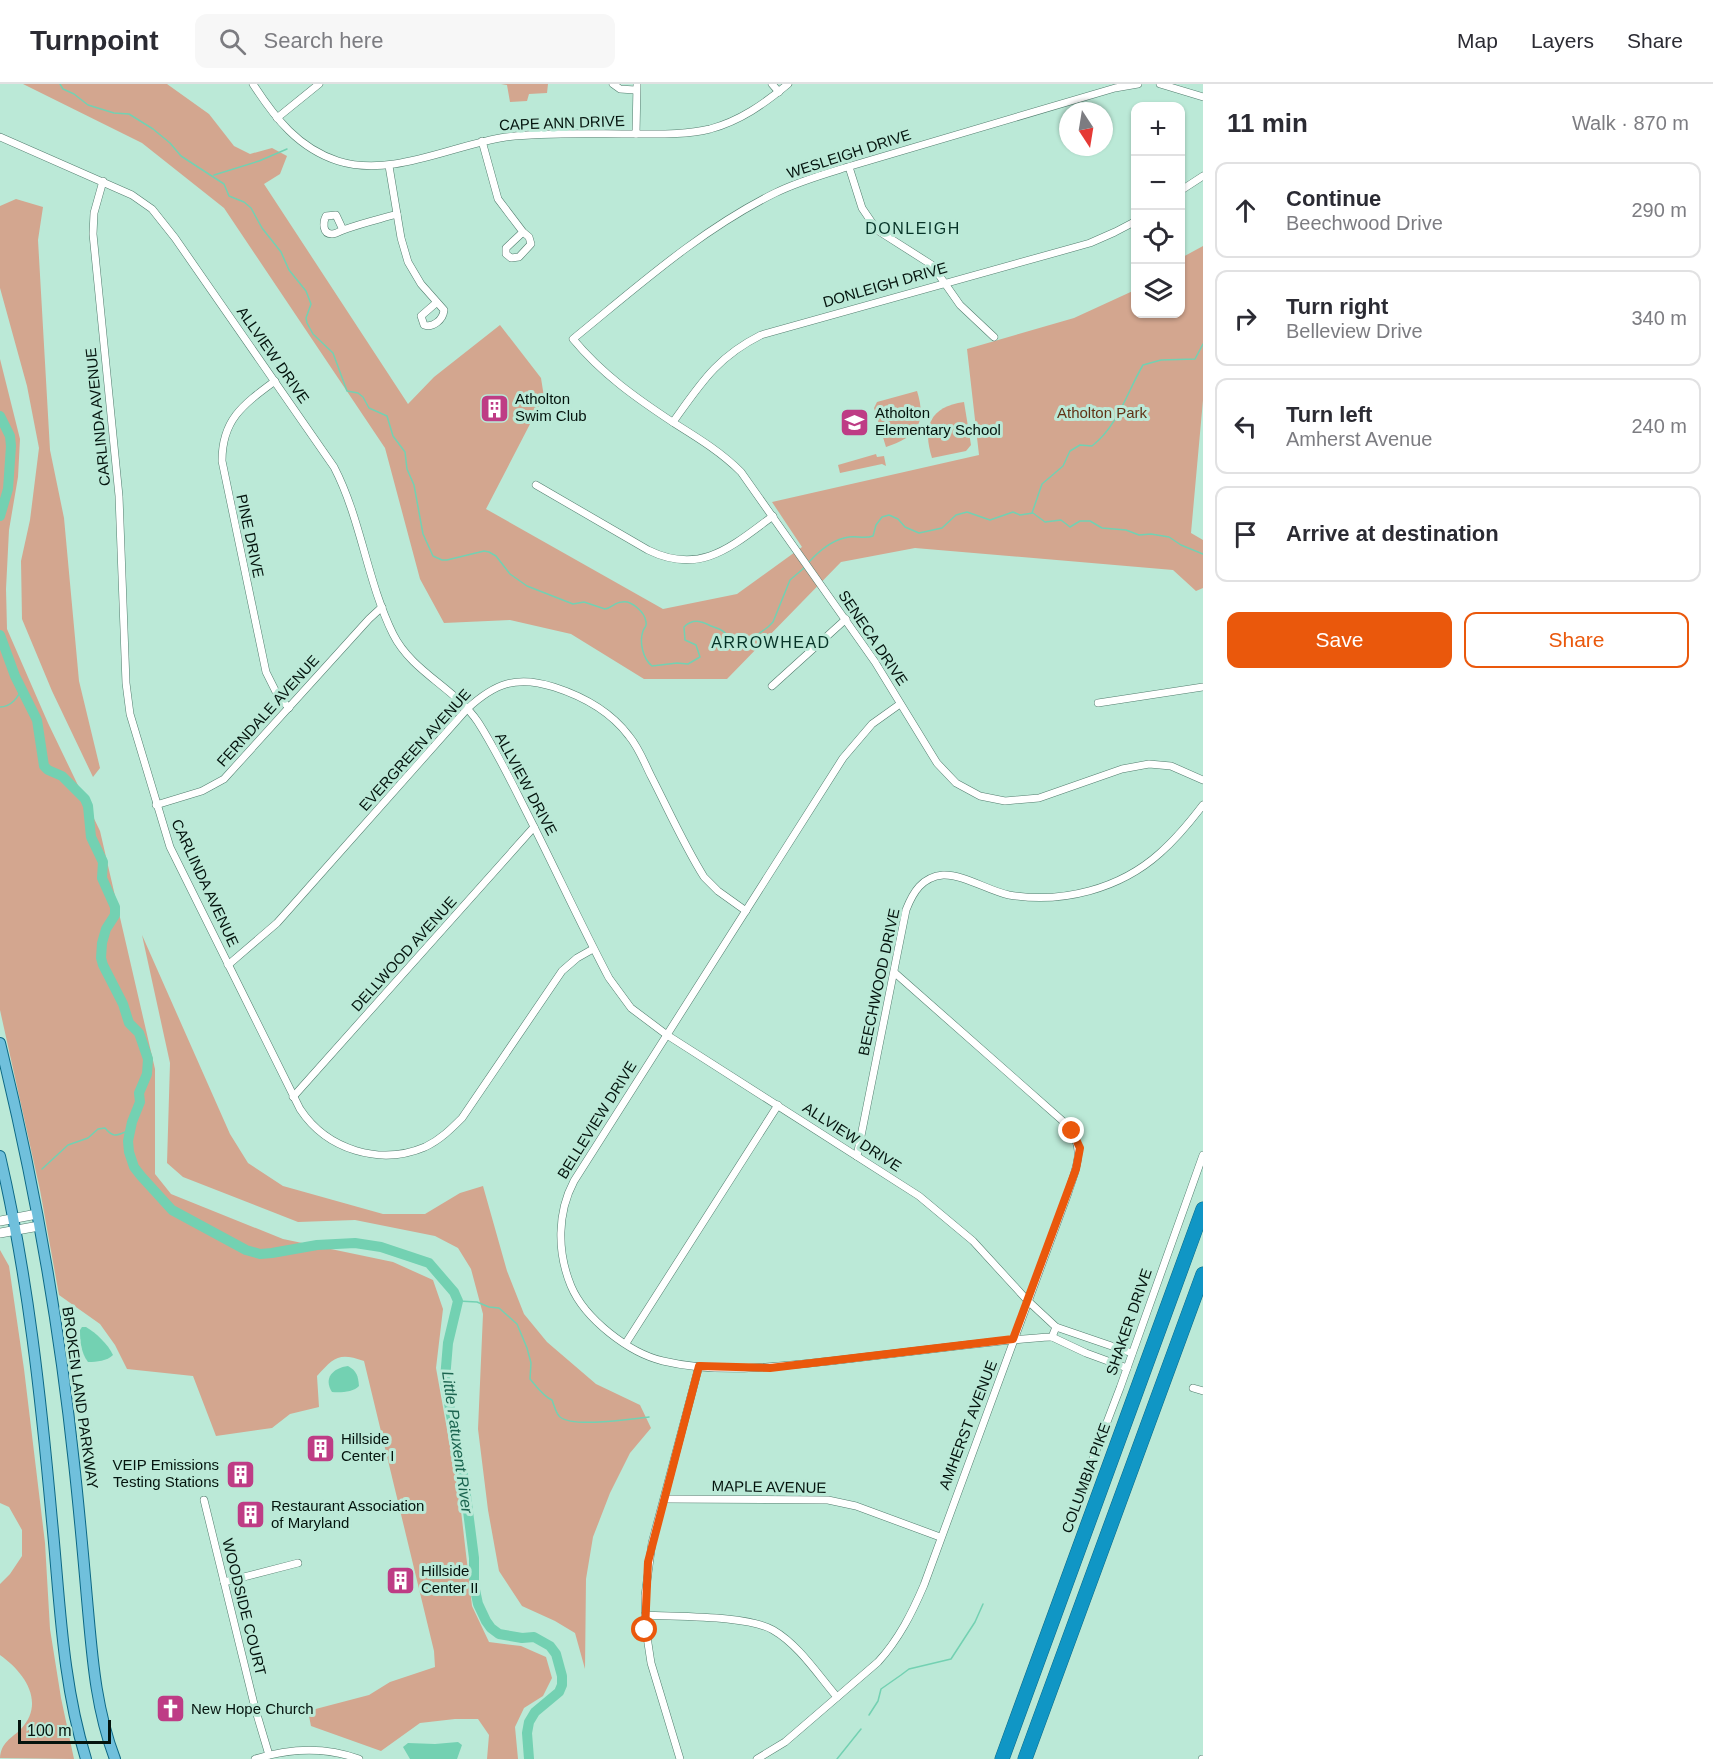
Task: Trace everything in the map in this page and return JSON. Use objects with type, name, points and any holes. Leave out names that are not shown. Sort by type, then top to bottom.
[{"type":"highway","name":"COLUMBIA PIKE","points":[[1002,1759],[1203,1209]]},
{"type":"highway","points":[[1026,1759],[1203,1274]]},
{"type":"highway","points":[[992,1759],[1056,1610]]},
{"type":"main road","name":"BROKEN LAND PARKWAY","points":[[0,1043],[39,1226],[69,1416],[92,1663],[101,1715],[115,1759]]},
{"type":"main road","points":[[0,1156],[28,1309],[42,1419],[65,1665],[75,1720],[86,1759]]},
{"type":"street","name":"CAPE ANN DRIVE","points":[[253,84],[277,118],[297,139],[327,157],[360,166],[389,166],[482,141],[520,136],[683,133],[715,127],[750,113],[788,84]]},
{"type":"street","points":[[277,118],[319,84]]},
{"type":"street","points":[[613,84],[620,89],[636,87],[636,134]]},
{"type":"street","points":[[772,84],[779,92]]},
{"type":"street","name":"WESLEIGH DRIVE","points":[[573,339],[674,257],[710,231],[775,193],[811,178],[1114,88],[1138,84]]},
{"type":"street","points":[[1160,84],[1203,97]]},
{"type":"street","name":"ALLVIEW DRIVE","points":[[0,136],[132,195],[152,209],[175,238],[340,477],[393,634],[407,655],[467,709],[480,725],[534,827],[593,949],[609,978],[631,1008],[667,1035],[919,1196],[957,1226],[1027,1300],[1056,1327],[1132,1353]]},
{"type":"street","points":[[482,141],[498,199],[523,232]]},
{"type":"street","points":[[389,166],[400,238],[408,262],[413,273],[436,303]]},
{"type":"street","points":[[849,167],[859,199],[872,223],[886,236],[932,265],[960,305],[994,337]]},
{"type":"street","points":[[1185,187],[1203,176]]},
{"type":"street","name":"CARLINDA AVENUE","points":[[103,181],[94,213],[93,234],[120,505],[127,699],[156,805],[177,862],[305,1117],[320,1132],[352,1150],[389,1155],[401,1154],[426,1146],[448,1132],[462,1118],[562,971],[577,958],[593,949]]},
{"type":"street","points":[[343,230],[397,214]]},
{"type":"street","name":"DONLEIGH DRIVE","points":[[673,422],[710,371],[746,343],[780,329],[1090,243],[1131,224]]},
{"type":"street","name":"SENECA DRIVE","points":[[573,339],[612,380],[727,458],[741,472],[846,619],[947,775],[967,790],[992,800],[1017,801],[1039,798],[1122,769],[1149,764],[1171,766],[1203,780]]},
{"type":"street","name":"PINE DRIVE","points":[[275,381],[236,414],[225,437],[222,461],[266,672],[278,696],[289,708]]},
{"type":"street","points":[[536,485],[648,550],[680,560],[690,561],[717,555],[773,516]]},
{"type":"street","name":"FERNDALE AVENUE","points":[[156,805],[202,791],[224,779],[382,607]]},
{"type":"street","points":[[772,686],[846,619]]},
{"type":"street","name":"EVERGREEN AVENUE","points":[[228,965],[278,923],[467,709],[488,691],[503,684],[523,681],[559,688],[603,710],[622,727],[638,749],[704,877],[718,891],[746,911]]},
{"type":"street","points":[[1098,703],[1203,687]]},
{"type":"street","name":"BELLEVIEW DRIVE","points":[[900,704],[872,724],[852,746],[574,1181],[568,1193],[562,1218],[562,1257],[574,1292],[596,1321],[626,1343],[655,1359],[699,1366],[770,1368],[1052,1336]]},
{"type":"street","name":"BEECHWOOD DRIVE","points":[[857,1156],[909,903],[918,886],[929,878],[948,875],[999,892],[1033,897],[1063,896],[1093,890],[1120,879],[1148,863],[1173,841],[1203,805]]},
{"type":"street","name":"DELLWOOD AVENUE","points":[[293,1097],[534,827]]},
{"type":"street","name":"AMHERST AVENUE","points":[[757,1759],[785,1742],[878,1662],[898,1637],[924,1585],[1076,1169],[1080,1148],[1076,1137],[1065,1123],[895,973]]},
{"type":"street","points":[[626,1343],[778,1105]]},
{"type":"street","name":"SHAKER DRIVE","points":[[1078,1498],[1203,1155]]},
{"type":"street","points":[[0,1221],[37,1214]]},
{"type":"street","points":[[0,1233],[39,1226]]},
{"type":"street","points":[[1056,1327],[1052,1336],[1086,1353],[1127,1368]]},
{"type":"street","points":[[680,1759],[651,1663],[645,1615],[648,1562],[699,1366]]},
{"type":"street","points":[[1193,1388],[1203,1392]]},
{"type":"street","name":"MAPLE AVENUE","points":[[664,1499],[828,1500],[856,1506],[940,1537]]},
{"type":"street","name":"WOODSIDE COURT","points":[[204,1500],[255,1708],[269,1755]]},
{"type":"street","points":[[224,1582],[298,1563]]},
{"type":"street","points":[[645,1615],[742,1621],[773,1630],[801,1655],[837,1697]]},
{"type":"street","points":[[255,1759],[295,1750],[318,1749],[359,1759]]},
{"type":"green space","name":"Atholton Park","points":[[23,84],[167,84],[209,114],[234,146],[250,154],[272,148],[287,156],[280,174],[264,184],[408,404],[434,377],[500,325],[541,378],[544,397],[486,509],[663,609],[737,594],[802,547],[772,502],[979,455],[967,349],[1074,318],[1131,292],[1131,318],[1185,318],[1185,256],[1203,246],[1203,400],[1191,533],[1203,540],[1203,588],[1196,591],[1173,570],[915,548],[841,562],[727,679],[644,679],[571,634],[510,620],[444,623],[420,579],[385,448],[224,208],[142,143]]},
{"type":"green space","points":[[501,84],[548,84],[547,93],[529,94],[527,101],[510,102],[507,85]]},
{"type":"green space","points":[[16,199],[43,207],[38,240],[50,450],[64,518],[79,681],[100,768],[93,777],[52,691],[22,619],[21,561],[30,520],[39,448],[27,386],[0,288],[0,206]]},
{"type":"green space","points":[[0,359],[20,439],[18,477],[9,530],[6,589],[7,629],[48,723],[100,831],[155,1069],[155,1174],[171,1194],[283,1239],[393,1262],[433,1280],[443,1309],[436,1368],[460,1502],[472,1606],[489,1642],[521,1646],[546,1657],[552,1678],[543,1696],[524,1708],[515,1727],[518,1759],[487,1759],[489,1735],[478,1719],[420,1723],[381,1751],[311,1726],[308,1711],[369,1695],[390,1682],[435,1667],[434,1651],[364,1361],[348,1357],[337,1358],[317,1376],[319,1407],[290,1414],[272,1428],[216,1436],[193,1376],[127,1369],[115,1345],[100,1324],[59,1295],[40,1190],[0,1010]]},
{"type":"green space","points":[[917,391],[921,412],[917,427],[905,439],[886,447],[874,408],[877,402]]},
{"type":"green space","points":[[964,402],[971,445],[966,451],[932,458],[928,436],[936,413],[943,408]]},
{"type":"green space","points":[[876,454],[877,457],[884,456],[886,466],[882,464],[840,473],[838,465]]},
{"type":"green space","points":[[142,935],[230,1134],[248,1163],[283,1186],[383,1214],[425,1214],[460,1193],[483,1186],[507,1271],[524,1314],[547,1342],[596,1384],[640,1405],[651,1428],[630,1453],[610,1493],[593,1537],[586,1579],[585,1669],[575,1633],[522,1606],[499,1571],[488,1510],[478,1429],[483,1314],[471,1269],[458,1248],[435,1236],[355,1220],[298,1222],[183,1177],[167,1163],[170,1063]]},
{"type":"green space","points":[[0,1250],[9,1266],[24,1369],[45,1543],[50,1629],[74,1759],[0,1758],[2,1748],[28,1719],[32,1708],[32,1698],[24,1679],[0,1655],[0,1584],[22,1556],[22,1530],[9,1507],[0,1503]]},
{"type":"shaded area","points":[[86,1327],[98,1336],[113,1355],[102,1361],[88,1362],[81,1347],[80,1330]]},
{"type":"shaded area","points":[[348,1366],[356,1374],[359,1386],[350,1391],[332,1392],[329,1387],[331,1374]]},
{"type":"shaded area","points":[[458,1742],[462,1745],[457,1759],[410,1759],[403,1747],[408,1743]]},
{"type":"waterway","points":[[60,84],[63,89],[88,105],[114,113],[129,114],[153,129],[181,156],[224,184],[229,196],[244,202],[251,208],[262,228],[281,252],[289,270],[306,291],[311,304],[306,318],[307,323],[313,334],[333,353],[347,391],[358,393],[369,408],[387,416],[393,436],[405,452],[423,534],[433,556],[447,560],[484,551],[489,552],[496,556],[510,574],[527,586],[573,604],[584,602],[605,609],[620,602],[633,605],[645,618],[642,645],[644,655],[652,666],[688,664],[700,657],[696,645],[685,640],[684,627],[694,621],[722,631],[728,636],[728,642],[732,646],[746,643],[773,622],[790,580],[804,568]]},
{"type":"waterway","points":[[214,175],[259,161],[287,149]]},
{"type":"waterway","points":[[1032,513],[1042,484],[1063,466],[1070,451],[1080,445],[1092,446],[1109,429],[1143,365],[1161,360],[1195,359],[1203,344]]},
{"type":"waterway","name":"Little Patuxent River","points":[[0,416],[10,436],[11,446],[8,489],[0,516]]},
{"type":"waterway","points":[[809,562],[837,540],[873,536],[876,525],[882,517],[889,515],[898,519],[905,527],[919,533],[942,528],[956,515],[967,512],[990,520],[1013,512],[1020,515],[1033,513],[1045,522],[1061,520],[1070,527],[1080,521],[1090,521],[1102,528],[1126,530],[1139,535],[1169,537],[1203,554]]},
{"type":"waterway","name":"Little Patuxent River","points":[[0,635],[15,676],[37,720],[44,766],[62,776],[85,799],[88,806],[91,837],[103,862],[102,878],[115,907],[115,915],[106,929],[102,943],[101,958],[123,1004],[129,1023],[139,1033],[148,1059],[147,1074],[139,1093],[140,1102],[128,1141],[134,1167],[172,1210],[246,1250],[260,1254],[317,1245],[355,1243],[381,1247],[429,1263],[454,1292],[458,1301],[448,1343],[445,1379],[464,1480],[474,1558],[474,1585],[478,1604],[486,1621],[499,1634],[522,1638],[534,1637],[550,1646],[556,1654],[562,1676],[559,1692],[535,1712],[529,1722],[527,1733],[529,1759]]},
{"type":"waterway","points":[[0,707],[14,701],[22,687]]},
{"type":"waterway","points":[[42,1169],[68,1145],[88,1138],[98,1129],[105,1128],[111,1134],[116,1135],[130,1130]]},
{"type":"waterway","points":[[458,1301],[477,1302],[499,1308],[517,1324],[531,1363],[530,1379],[543,1394],[552,1400],[560,1417],[577,1422],[649,1417]]},
{"type":"waterway","points":[[869,1715],[878,1701],[881,1689],[909,1669],[951,1659],[975,1622],[983,1604]]},
{"type":"waterway","points":[[837,1759],[861,1729]]},
{"type":"place","name":"Atholton Swim Club","points":[[494,408]]},
{"type":"place","name":"Atholton Elementary School","points":[[854,422]]},
{"type":"place","name":"Hillside Center I","points":[[320,1448]]},
{"type":"place","name":"VEIP Emissions Testing Stations","points":[[240,1474]]},
{"type":"place","name":"Restaurant Association of Maryland","points":[[250,1515]]},
{"type":"place","name":"Hillside Center II","points":[[400,1580]]},
{"type":"place","name":"New Hope Church","points":[[170,1709]]},
{"type":"district","name":"DONLEIGH","points":[[913,228]]},
{"type":"district","name":"ARROWHEAD","points":[[771,642]]},
{"type":"route","points":[[645,1630],[648,1562],[699,1366],[770,1368],[1013,1339],[1076,1169],[1080,1148],[1072,1131]]}]
